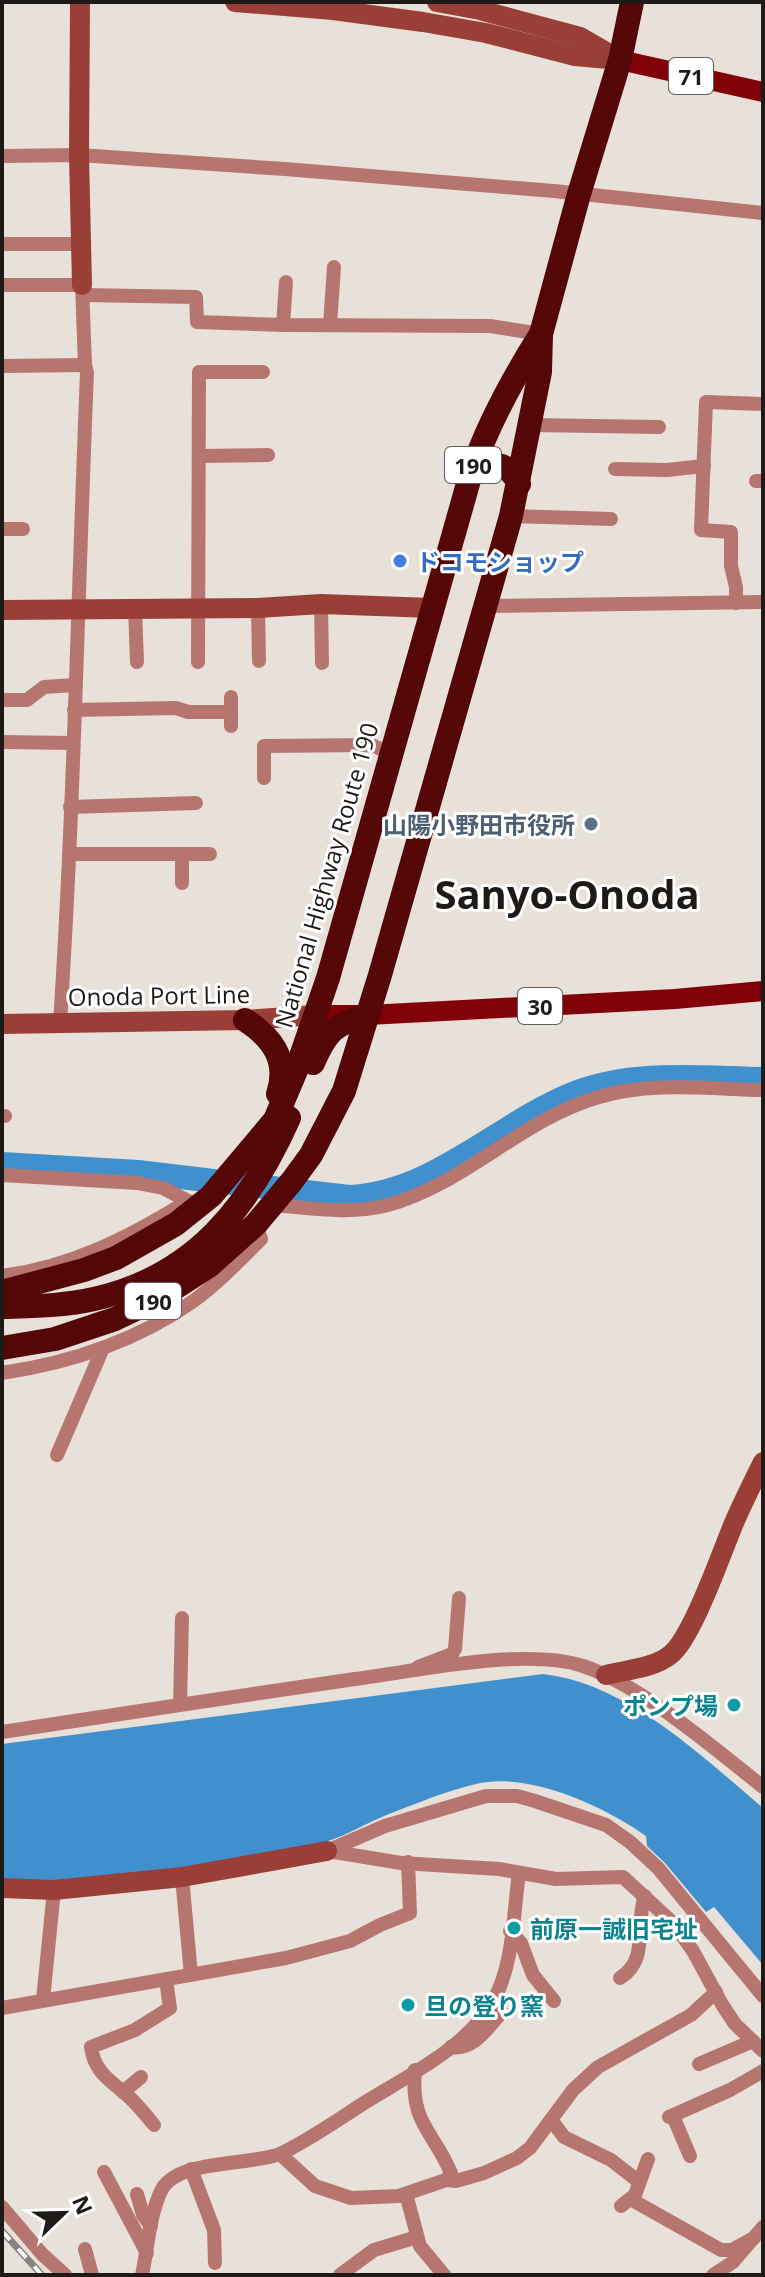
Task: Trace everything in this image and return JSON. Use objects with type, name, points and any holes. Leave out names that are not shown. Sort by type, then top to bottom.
[{"type":"highway","name":"National Highway Route 190","points":[[2,1348],[86,1330],[138,1309],[209,1266],[249,1214],[274,1203],[292,1181],[311,1155],[344,1091],[511,516],[540,372],[541,334],[620,60],[632,2]]},
{"type":"highway","name":"National Highway Route 190","points":[[2,1292],[56,1280],[116,1258],[176,1224],[200,1201],[243,1172],[275,1120],[316,1015],[480,445],[515,376],[541,334]]},
{"type":"highway","points":[[471,473],[487,464],[500,465],[512,472],[519,484]]},
{"type":"highway","points":[[243,1172],[287,1124],[325,1037],[342,1023],[368,1015]]},
{"type":"highway","points":[[2,1307],[92,1300],[140,1284],[195,1251],[222,1227],[249,1214],[243,1172],[277,1097],[282,1067],[266,1035],[245,1020]]},
{"type":"main road","name":"71","points":[[620,60],[763,92]]},
{"type":"main road","name":"30","points":[[316,1015],[675,999],[763,991]]},
{"type":"street","points":[[60,1023],[71,854],[72,743],[87,373],[79,155],[80,2]]},
{"type":"street","points":[[235,2],[333,10],[423,22],[486,33],[575,56],[620,60]]},
{"type":"street","points":[[437,2],[480,10],[580,37],[620,60]]},
{"type":"street","points":[[2,156],[79,155],[285,169],[763,213]]},
{"type":"street","points":[[2,244],[83,244]]},
{"type":"street","points":[[330,325],[334,267]]},
{"type":"street","points":[[283,325],[286,282]]},
{"type":"street","points":[[2,285],[196,297],[197,322],[490,326],[541,334]]},
{"type":"street","points":[[2,366],[85,365]]},
{"type":"street","points":[[198,662],[199,372],[263,372]]},
{"type":"street","points":[[736,603],[731,532],[701,530],[706,402],[763,404]]},
{"type":"street","points":[[530,425],[618,420],[659,427]]},
{"type":"street","points":[[200,456],[268,455]]},
{"type":"street","points":[[615,469],[667,470],[704,466]]},
{"type":"street","points":[[511,516],[611,519]]},
{"type":"street","points":[[2,529],[23,529]]},
{"type":"street","points":[[484,606],[763,602]]},
{"type":"street","points":[[2,610],[258,608],[321,604],[432,608]]},
{"type":"street","points":[[321,604],[322,663]]},
{"type":"street","points":[[135,608],[137,662]]},
{"type":"street","points":[[258,608],[259,661]]},
{"type":"street","points":[[2,700],[27,700],[44,687],[75,685]]},
{"type":"street","points":[[74,710],[176,708],[188,712],[231,712]]},
{"type":"street","points":[[2,742],[72,743]]},
{"type":"street","points":[[264,778],[264,746],[372,745],[391,754]]},
{"type":"street","points":[[70,807],[196,803]]},
{"type":"street","points":[[71,854],[210,854]]},
{"type":"street","points":[[182,854],[182,883]]},
{"type":"street","name":"Onoda Port Line","points":[[2,1024],[245,1020],[316,1015]]},
{"type":"street","points":[[274,1203],[343,1210],[386,1206],[418,1195],[446,1180],[554,1114],[601,1096],[660,1088],[763,1090]]},
{"type":"street","points":[[2,1175],[137,1183],[200,1201]]},
{"type":"street","points":[[2,1276],[46,1269],[85,1256],[200,1201]]},
{"type":"street","points":[[2,1373],[62,1361],[103,1348],[168,1318],[195,1300],[261,1239],[249,1214]]},
{"type":"street","points":[[57,1455],[103,1348]]},
{"type":"street","points":[[606,1675],[655,1664],[672,1655],[720,1562],[733,1524],[763,1462]]},
{"type":"street","points":[[411,1672],[421,1664],[452,1654],[459,1598]]},
{"type":"street","points":[[180,1704],[182,1618]]},
{"type":"street","points":[[2,1732],[180,1704],[525,1658],[564,1661],[606,1675],[660,1708],[763,1787]]},
{"type":"street","points":[[2,1888],[54,1890],[182,1877],[327,1851],[385,1826],[486,1796],[517,1796],[606,1825],[630,1842],[658,1868],[763,1996]]},
{"type":"street","points":[[327,1851],[401,1863],[556,1879],[623,1877],[674,1924],[735,2024],[758,2046],[699,2064]]},
{"type":"street","points":[[2,2008],[286,1958],[350,1941],[410,1913],[408,1862]]},
{"type":"street","points":[[142,2275],[151,2226],[162,2188],[169,2179],[191,2169],[262,2161],[280,2154],[415,2070],[472,2030],[492,2003],[510,1955],[510,1931],[519,1873]]},
{"type":"street","points":[[182,1877],[191,1975]]},
{"type":"street","points":[[43,2000],[54,1890]]},
{"type":"street","points":[[620,1978],[629,1972],[639,1957],[639,1919],[645,1896]]},
{"type":"street","points":[[510,1931],[521,1943],[533,1975],[554,2001]]},
{"type":"street","points":[[154,2125],[100,2072],[92,2059],[91,2047],[135,2030],[170,2008],[166,1980]]},
{"type":"street","points":[[280,2154],[315,2186],[332,2194],[361,2198],[406,2194],[446,2180],[456,2181],[484,2173],[517,2158],[542,2136],[573,2090],[598,2067],[691,2015],[716,1992]]},
{"type":"street","points":[[450,2047],[460,2049],[473,2044],[502,2012]]},
{"type":"street","points":[[415,2070],[413,2094],[422,2126],[444,2156],[451,2173],[446,2180]]},
{"type":"street","points":[[690,2156],[671,2116],[730,2090],[763,2071]]},
{"type":"street","points":[[123,2092],[141,2077]]},
{"type":"street","points":[[552,2121],[564,2137],[611,2160],[638,2181]]},
{"type":"street","points":[[648,2159],[626,2203],[721,2250],[732,2250],[760,2231]]},
{"type":"street","points":[[191,2169],[214,2230],[215,2263]]},
{"type":"street","points":[[104,2172],[147,2253]]},
{"type":"street","points":[[137,2194],[143,2215],[151,2226]]},
{"type":"street","points":[[406,2194],[420,2246],[444,2275]]},
{"type":"street","points":[[2,2207],[42,2254],[65,2275]]},
{"type":"street","points":[[703,2229],[719,2243],[728,2244],[760,2231]]},
{"type":"street","points":[[713,2275],[733,2262],[760,2231]]},
{"type":"street","points":[[340,2275],[374,2250],[417,2237]]},
{"type":"street","points":[[85,2249],[92,2275]]},
{"type":"water","points":[[543,1674],[574,1680],[604,1691],[633,1707],[688,1745],[763,1808],[763,1965],[714,1907],[706,1912],[647,1846],[646,1836],[587,1803],[519,1782],[497,1781],[453,1790],[384,1816],[335,1839],[304,1847],[132,1875],[66,1880],[2,1880],[2,1744]]},
{"type":"waterway","points":[[2,1164],[138,1172],[349,1197],[380,1193],[438,1171],[546,1106],[597,1086],[644,1078],[763,1079]]},
{"type":"railway","points":[[2,2231],[42,2275]]},
{"type":"place","name":"ドコモショップ","points":[[400,561]]},
{"type":"place","name":"山陽小野田市役所","points":[[591,824]]},
{"type":"place","name":"ポンプ場","points":[[734,1705]]},
{"type":"place","name":"前原一誠旧宅址","points":[[514,1928]]},
{"type":"place","name":"旦の登り窯","points":[[408,2005]]},
{"type":"district","name":"Sanyo-Onoda","points":[[567,893]]}]
